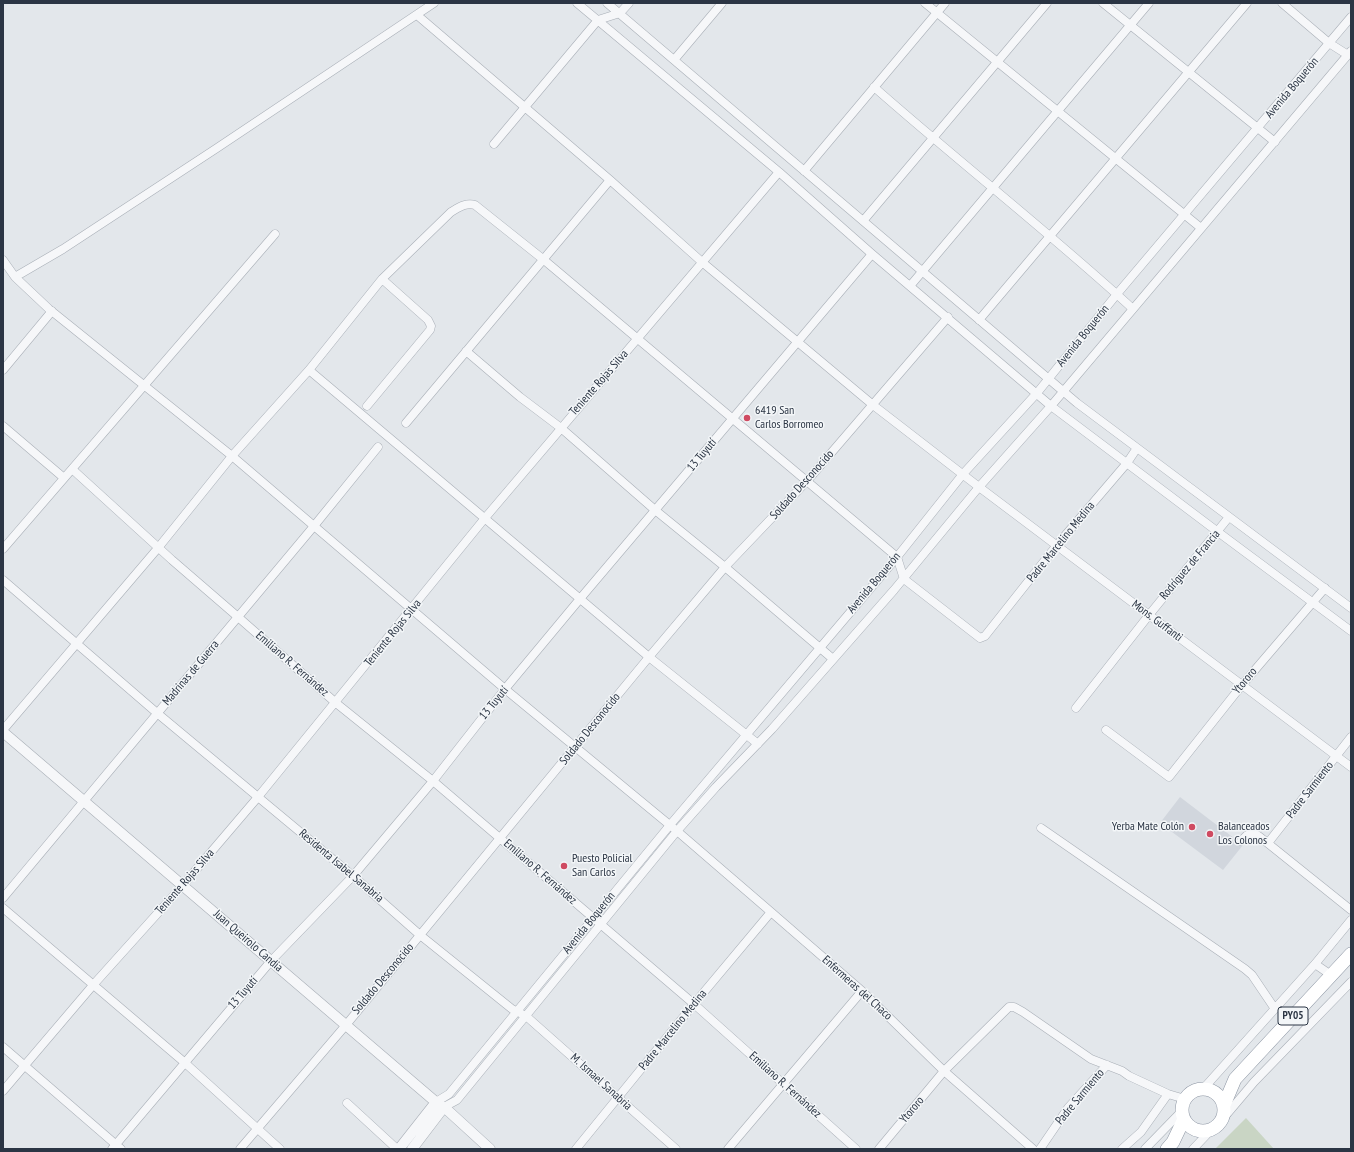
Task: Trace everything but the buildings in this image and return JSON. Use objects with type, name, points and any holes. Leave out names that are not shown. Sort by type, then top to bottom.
[{"type":"highway","name":"PY05","points":[[1212,1127],[1224,1113],[1224,1105],[1235,1079],[1351,954]]},
{"type":"highway","name":"PY05","points":[[1184,1110],[1191,1093],[1235,1079]]},
{"type":"highway","points":[[1205,1089],[1218,1094],[1224,1105]]},
{"type":"highway","points":[[1184,1110],[1192,1128],[1212,1127]]},
{"type":"highway","points":[[1170,1146],[1184,1110]]},
{"type":"highway","points":[[1170,1146],[1212,1127]]},
{"type":"street","points":[[15,277],[63,249],[218,148],[434,3]]},
{"type":"street","points":[[577,3],[779,172],[872,254],[1051,406],[1351,631]]},
{"type":"street","points":[[607,3],[1048,379],[1137,448],[1351,608]]},
{"type":"street","points":[[494,144],[598,20],[619,13],[629,3]]},
{"type":"street","points":[[674,60],[722,3]]},
{"type":"street","points":[[925,3],[1201,228]]},
{"type":"street","points":[[804,171],[945,3]]},
{"type":"street","points":[[863,221],[1048,3]]},
{"type":"street","points":[[1103,3],[1275,142]]},
{"type":"street","points":[[910,286],[1149,3]]},
{"type":"street","points":[[978,320],[1247,3]]},
{"type":"street","points":[[1282,3],[1329,43],[1349,53]]},
{"type":"street","name":"Mons. Guffanti","points":[[417,15],[610,180],[702,262],[873,405],[979,487],[1351,767]]},
{"type":"street","name":"Avenida Boquerón","points":[[398,1149],[449,1094],[670,825],[897,557],[963,474],[1037,393],[1117,294],[1351,17]]},
{"type":"street","name":"Avenida Boquerón","points":[[412,1149],[440,1104],[457,1100],[677,831],[716,787],[758,744],[904,579],[979,487],[1051,406],[1349,53]]},
{"type":"street","points":[[874,87],[1050,236],[1133,309]]},
{"type":"street","name":"Teniente Rojas Silva","points":[[3,1090],[94,984],[183,886],[336,703],[485,518],[779,172]]},
{"type":"street","points":[[406,423],[610,180]]},
{"type":"street","points":[[3,731],[158,548],[232,456],[309,370],[382,280],[450,212],[470,203],[475,205],[544,260],[637,340],[897,557],[904,579]]},
{"type":"street","points":[[3,549],[275,234]]},
{"type":"street","name":"13 Tuyutí","points":[[116,1147],[184,1062],[271,961],[352,876],[433,781],[505,689],[579,600],[872,254]]},
{"type":"street","name":"Enfermeras del Chaco","points":[[3,260],[15,277],[52,311],[232,456],[505,689],[670,825],[772,912],[862,991],[944,1071],[1033,1149]]},
{"type":"street","points":[[367,406],[430,330],[431,326],[428,320],[382,280]]},
{"type":"street","points":[[4,368],[52,311]]},
{"type":"street","name":"Soldado Desconocido","points":[[240,1149],[346,1025],[725,567],[807,481],[948,318]]},
{"type":"street","points":[[466,350],[520,397],[561,428],[655,510],[725,567],[833,659]]},
{"type":"street","points":[[309,370],[485,518],[579,600],[649,658],[758,744]]},
{"type":"street","points":[[3,426],[64,478]]},
{"type":"street","name":"Madrinas de Guerra","points":[[3,898],[314,526],[378,447]]},
{"type":"street","name":"Padre Marcelino Medina","points":[[904,579],[980,638],[985,636],[1137,448]]},
{"type":"street","name":"Emiliano R. Fernández","points":[[72,469],[158,548],[336,703],[433,781],[694,1004],[856,1149]]},
{"type":"street","name":"Rodríguez de Francia","points":[[1076,708],[1149,614],[1229,517]]},
{"type":"street","name":"Residenta Isabel Sanabria","points":[[3,580],[157,713],[352,876],[420,935],[512,1009],[526,1016]]},
{"type":"street","name":"Ytororo","points":[[1106,730],[1169,777],[1242,685],[1325,588]]},
{"type":"street","name":"Juan Queirolo Candia","points":[[3,731],[84,802],[440,1104],[490,1149]]},
{"type":"street","name":"Padre Sarmiento","points":[[1268,843],[1351,737]]},
{"type":"street","points":[[1041,828],[1245,969],[1252,975],[1275,1009]]},
{"type":"street","points":[[1241,841],[1247,835],[1254,833],[1351,910]]},
{"type":"street","points":[[3,908],[184,1062],[280,1149]]},
{"type":"street","name":"Padre Marcelino Medina","points":[[576,1149],[694,1004],[772,912]]},
{"type":"street","points":[[1205,1089],[1315,964],[1351,920]]},
{"type":"street","points":[[1315,964],[1331,975]]},
{"type":"street","points":[[1193,1149],[1254,1082],[1351,982]]},
{"type":"street","points":[[728,1149],[862,991]]},
{"type":"street","name":"Ytororo","points":[[879,1149],[944,1071],[1009,1006],[1023,1012],[1091,1059],[1107,1065]]},
{"type":"street","name":"M. Ismael Sanabria","points":[[526,1016],[676,1149]]},
{"type":"street","points":[[3,1047],[116,1147]]},
{"type":"street","points":[[1107,1065],[1168,1094],[1184,1110],[1145,1149]]},
{"type":"street","name":"Padre Sarmiento","points":[[1040,1149],[1068,1108],[1107,1065]]},
{"type":"street","points":[[1122,1149],[1140,1132],[1168,1094]]},
{"type":"street","points":[[346,1103],[398,1149]]},
{"type":"shaded area","points":[[1180,797],[1243,845],[1223,870],[1160,823]]},
{"type":"green space","points":[[1246,1118],[1274,1149],[1215,1149]]},
{"type":"place","name":"6419 San Carlos Borromeo","points":[[747,418]]},
{"type":"place","name":"Yerba Mate Colón","points":[[1192,827]]},
{"type":"place","name":"Balanceados Los Colonos","points":[[1210,834]]},
{"type":"place","name":"Puesto Policial San Carlos","points":[[564,866]]}]
